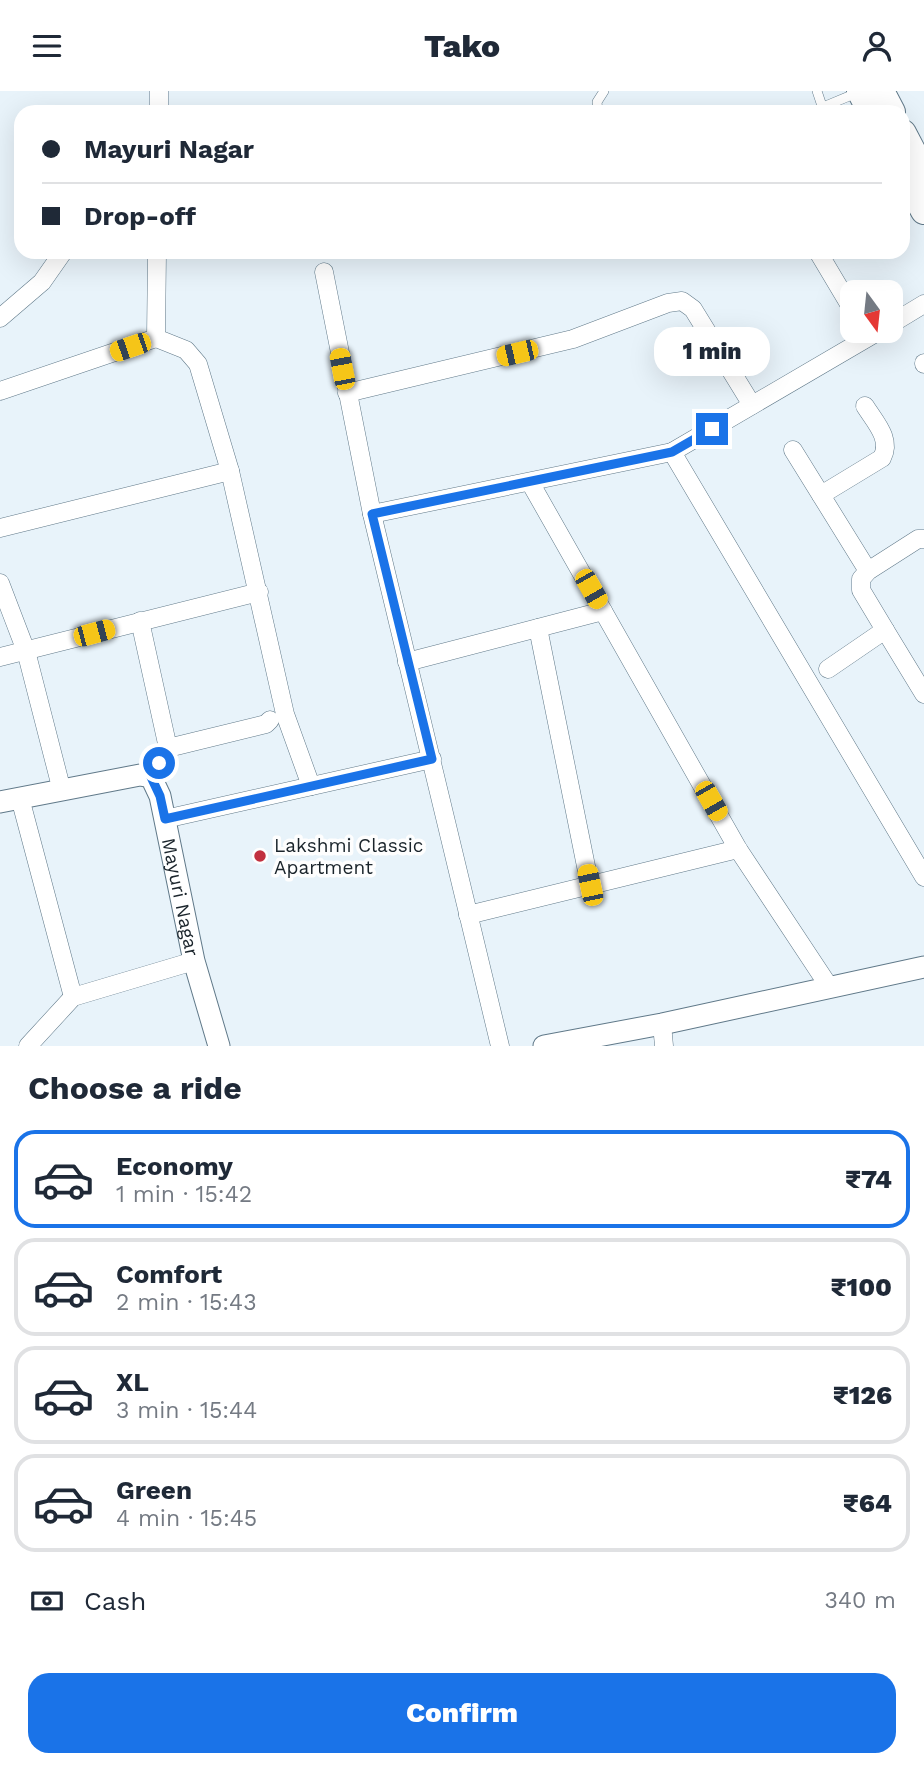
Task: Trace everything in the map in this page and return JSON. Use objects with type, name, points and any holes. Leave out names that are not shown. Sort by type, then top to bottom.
[{"type":"main road","points":[[910,146],[924,173]]},
{"type":"main road","points":[[910,186],[924,211]]},
{"type":"street","points":[[0,318],[42,282],[58,259]]},
{"type":"street","points":[[156,338],[158,259]]},
{"type":"street","points":[[822,259],[840,289]]},
{"type":"street","points":[[324,272],[372,514],[500,1046]]},
{"type":"street","points":[[347,393],[573,339],[668,303],[682,301],[693,309],[752,405]]},
{"type":"street","points":[[903,317],[924,304]]},
{"type":"street","points":[[0,391],[156,338],[186,349],[198,364],[230,471],[285,714],[311,786]]},
{"type":"street","points":[[372,514],[531,484],[672,452],[855,343]]},
{"type":"street","points":[[821,495],[882,458],[887,449],[885,437],[865,406]]},
{"type":"street","points":[[793,450],[868,571]]},
{"type":"street","points":[[672,452],[924,877]]},
{"type":"street","points":[[0,529],[230,471]]},
{"type":"street","points":[[531,484],[738,849],[830,988]]},
{"type":"street","points":[[924,538],[868,571],[861,579],[861,590],[924,694]]},
{"type":"street","points":[[0,583],[26,651],[62,791]]},
{"type":"street","points":[[0,657],[259,592]]},
{"type":"street","points":[[407,662],[604,611]]},
{"type":"street","points":[[73,997],[10,800],[140,775],[151,777],[168,748],[140,621]]},
{"type":"street","points":[[538,628],[590,885]]},
{"type":"street","points":[[828,669],[886,630]]},
{"type":"street","points":[[168,748],[266,724],[270,720]]},
{"type":"street","points":[[165,819],[432,759]]},
{"type":"street","name":"Mayuri Nagar","points":[[151,777],[160,796],[194,961],[219,1046]]},
{"type":"street","points":[[468,915],[738,849]]},
{"type":"street","points":[[28,1046],[73,997],[194,961]]},
{"type":"street","points":[[544,1046],[662,1024],[924,967]]},
{"type":"street","points":[[662,1024],[664,1046]]},
{"type":"lane","points":[[831,105],[860,91]]},
{"type":"place","name":"Lakshmi Classic Apartment","points":[[260,856]]},
{"type":"route","points":[[159,763],[151,777],[160,796],[165,819],[432,759],[372,514],[531,484],[672,452],[712,429]]}]
